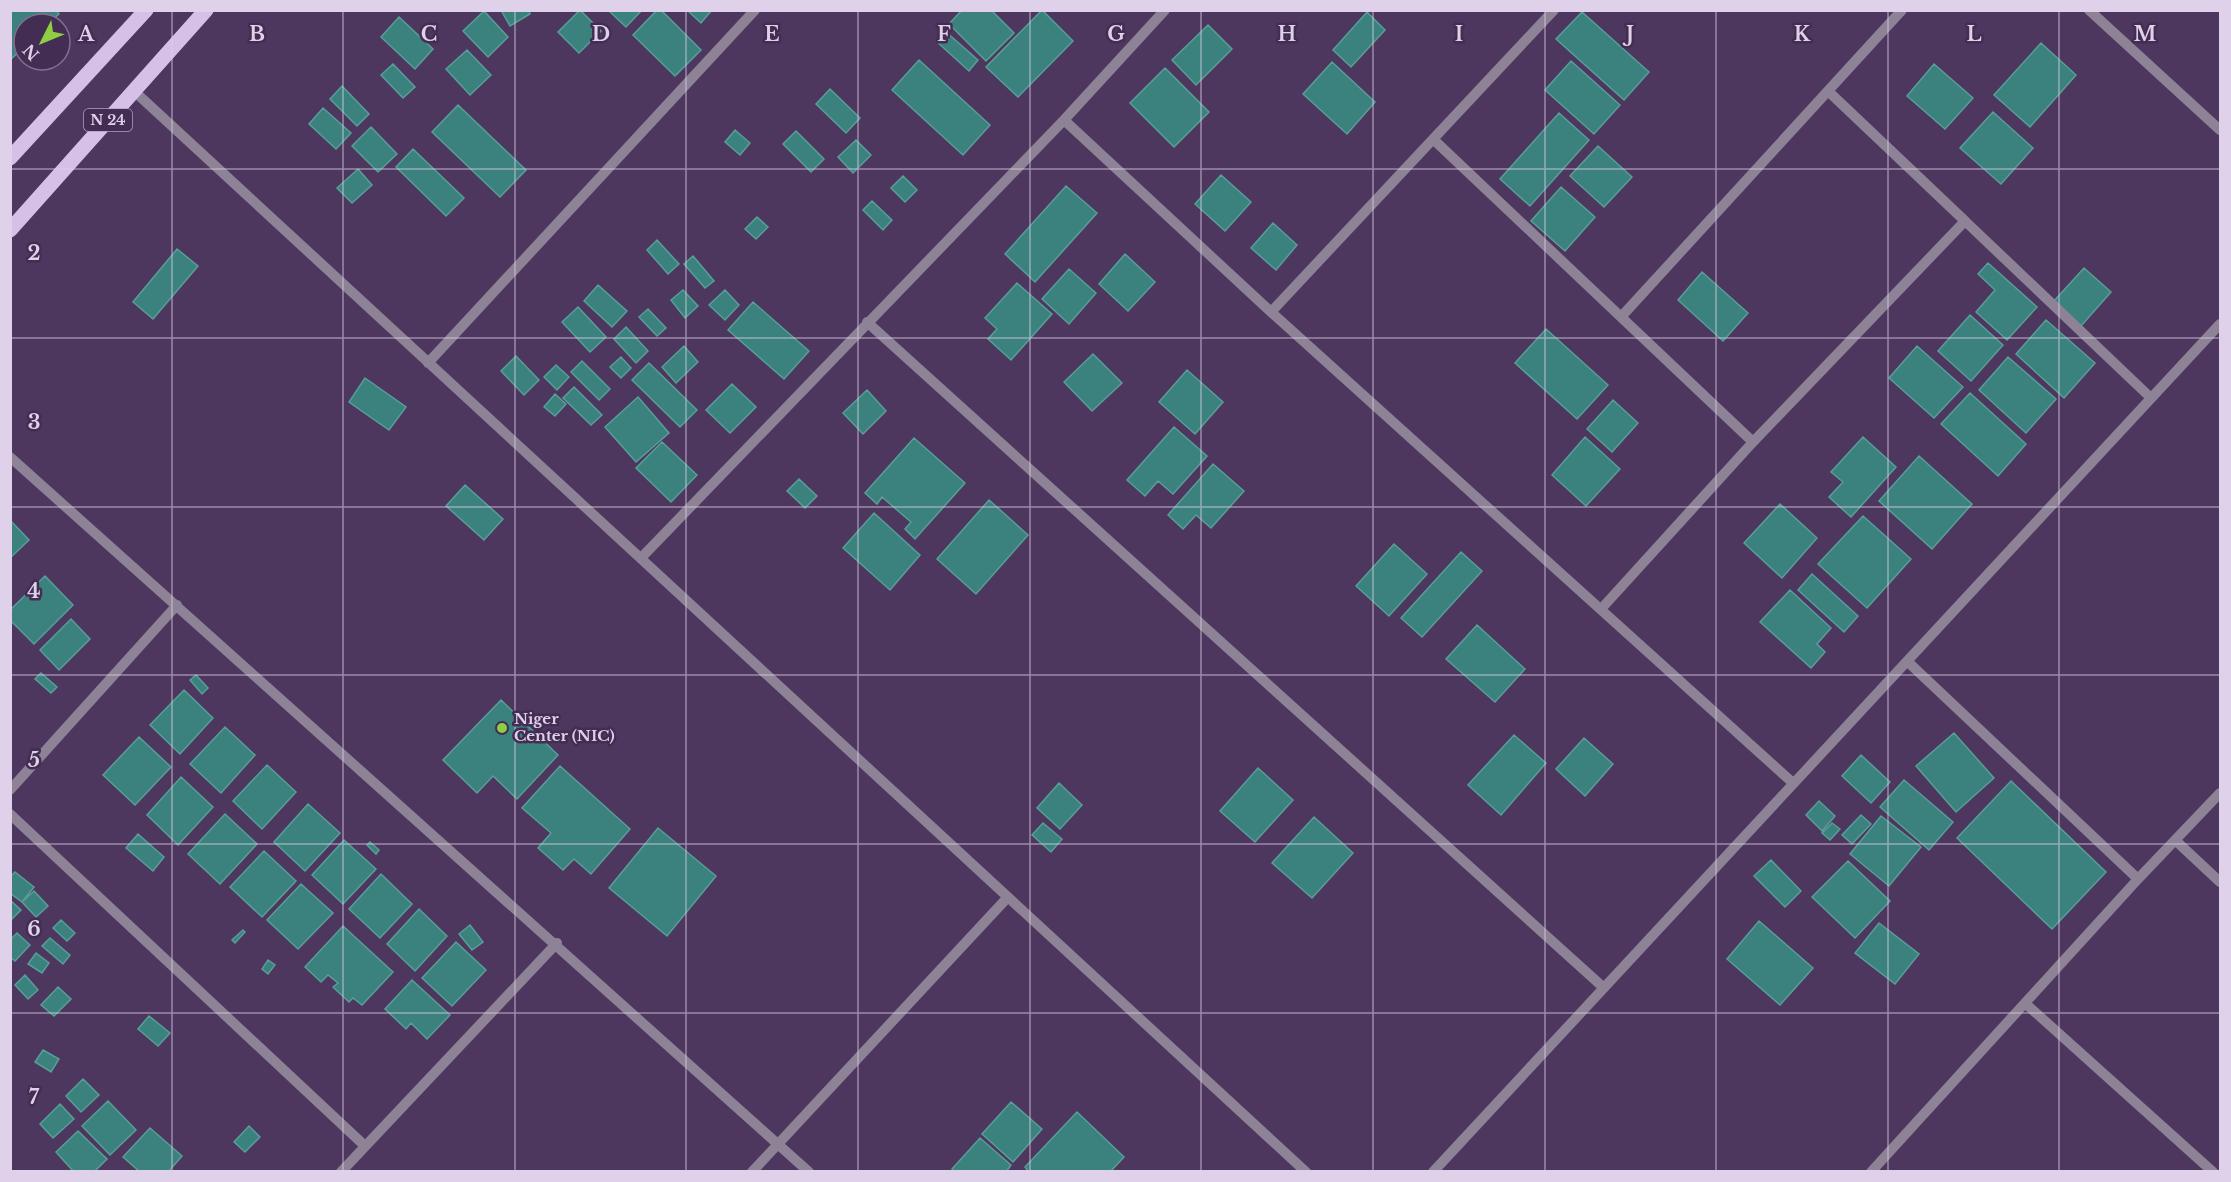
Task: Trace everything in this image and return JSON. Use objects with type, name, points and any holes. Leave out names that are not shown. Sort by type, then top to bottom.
[{"type":"main road","name":"N 24","points":[[10,230],[207,10]]},
{"type":"main road","name":"N 24","points":[[10,159],[139,13]]},
{"type":"street","points":[[428,363],[755,10]]},
{"type":"street","points":[[641,558],[1064,120],[1165,10]]},
{"type":"street","points":[[1271,312],[1554,10]]},
{"type":"street","points":[[1622,317],[1902,10]]},
{"type":"street","points":[[2089,10],[2220,130]]},
{"type":"street","points":[[1828,91],[2151,399]]},
{"type":"street","points":[[134,92],[1306,1172]]},
{"type":"street","points":[[1064,120],[1271,312],[1602,608],[1793,783]]},
{"type":"street","points":[[1434,140],[1754,442]]},
{"type":"street","points":[[1602,608],[1754,442],[1965,221]]},
{"type":"street","points":[[867,322],[1604,988]]},
{"type":"street","points":[[1433,1172],[2220,324]]},
{"type":"street","points":[[10,457],[557,943],[809,1172]]},
{"type":"street","points":[[10,790],[177,605]]},
{"type":"street","points":[[1908,662],[2138,879]]},
{"type":"street","points":[[1870,1172],[2138,879],[2220,793]]},
{"type":"street","points":[[10,814],[365,1146]]},
{"type":"street","points":[[2175,840],[2220,882]]},
{"type":"street","points":[[752,1172],[1008,897]]},
{"type":"street","points":[[341,1172],[557,943]]},
{"type":"street","points":[[2026,1004],[2213,1172]]},
{"type":"building","points":[[10,10],[56,10],[58,12],[12,12],[12,58],[10,60]]},
{"type":"building","points":[[504,10],[528,10],[530,14],[510,26],[502,12]]},
{"type":"building","points":[[580,10],[601,31],[579,53],[558,32]]},
{"type":"building","points":[[608,10],[642,10],[626,27]]},
{"type":"building","points":[[657,10],[661,10],[701,50],[675,76],[633,35]]},
{"type":"building","points":[[687,10],[712,10],[701,23]]},
{"type":"building","points":[[962,10],[991,10],[1014,33],[986,61],[949,24]]},
{"type":"building","points":[[1042,10],[1073,41],[1018,97],[986,67]]},
{"type":"building","points":[[484,11],[508,37],[488,57],[463,31]]},
{"type":"building","points":[[1367,12],[1385,30],[1351,67],[1333,50]]},
{"type":"building","points":[[1582,12],[1649,72],[1624,100],[1556,39]]},
{"type":"building","points":[[399,17],[433,49],[415,69],[381,37]]},
{"type":"building","points":[[1208,25],[1232,49],[1196,85],[1172,60]]},
{"type":"building","points":[[945,31],[978,60],[969,71],[936,41]]},
{"type":"building","points":[[2041,43],[2076,75],[2030,127],[1994,95]]},
{"type":"building","points":[[467,50],[491,75],[470,95],[446,69]]},
{"type":"building","points":[[919,60],[990,125],[963,155],[892,90]]},
{"type":"building","points":[[1571,61],[1620,105],[1594,134],[1545,90]]},
{"type":"building","points":[[1332,62],[1375,102],[1347,134],[1303,94]]},
{"type":"building","points":[[393,64],[415,87],[403,98],[381,75]]},
{"type":"building","points":[[1934,64],[1973,98],[1945,129],[1907,96]]},
{"type":"building","points":[[1165,68],[1209,112],[1174,147],[1130,103]]},
{"type":"building","points":[[342,86],[369,114],[357,126],[330,99]]},
{"type":"building","points":[[830,89],[860,118],[846,133],[816,104]]},
{"type":"building","points":[[458,105],[526,170],[500,197],[432,132]]},
{"type":"building","points":[[323,108],[351,133],[336,149],[309,124]]},
{"type":"building","points":[[1993,112],[2033,148],[2001,184],[1960,148]]},
{"type":"building","points":[[1559,113],[1589,140],[1530,206],[1500,179]]},
{"type":"building","points":[[371,127],[397,154],[378,172],[352,146]]},
{"type":"building","points":[[735,130],[750,143],[740,155],[725,142]]},
{"type":"building","points":[[796,131],[824,159],[811,172],[783,144]]},
{"type":"building","points":[[856,140],[871,155],[853,173],[838,157]]},
{"type":"building","points":[[1598,146],[1632,177],[1604,207],[1570,176]]},
{"type":"building","points":[[413,149],[464,198],[446,216],[396,167]]},
{"type":"building","points":[[358,169],[372,185],[352,203],[337,188]]},
{"type":"building","points":[[1221,175],[1251,202],[1225,231],[1195,204]]},
{"type":"building","points":[[903,176],[917,190],[905,202],[891,188]]},
{"type":"building","points":[[1066,186],[1097,213],[1035,282],[1005,254]]},
{"type":"building","points":[[1561,187],[1595,217],[1565,251],[1531,221]]},
{"type":"building","points":[[872,201],[892,220],[883,230],[863,210]]},
{"type":"building","points":[[757,217],[768,227],[756,239],[745,229]]},
{"type":"building","points":[[1273,223],[1297,245],[1276,270],[1251,248]]},
{"type":"building","points":[[657,240],[679,264],[668,274],[647,250]]},
{"type":"building","points":[[177,249],[198,266],[153,319],[133,302]]},
{"type":"building","points":[[1125,254],[1155,282],[1128,311],[1099,284]]},
{"type":"building","points":[[693,256],[714,281],[705,288],[684,264]]},
{"type":"building","points":[[1988,263],[2037,307],[2007,340],[1976,312],[1995,290],[1978,274]]},
{"type":"building","points":[[2084,268],[2111,292],[2081,326],[2054,301]]},
{"type":"building","points":[[1069,269],[1096,293],[1069,324],[1042,299]]},
{"type":"building","points":[[1702,272],[1748,313],[1723,341],[1678,300]]},
{"type":"building","points":[[1017,283],[1052,314],[1011,360],[988,339],[997,329],[985,318]]},
{"type":"building","points":[[598,285],[627,311],[612,327],[584,301]]},
{"type":"building","points":[[683,290],[698,306],[685,318],[671,300]]},
{"type":"building","points":[[725,290],[739,305],[725,320],[709,305]]},
{"type":"building","points":[[753,302],[809,351],[784,379],[728,330]]},
{"type":"building","points":[[578,307],[606,337],[590,352],[562,322]]},
{"type":"building","points":[[648,309],[666,328],[657,336],[639,317]]},
{"type":"building","points":[[1970,315],[2003,345],[1971,381],[1938,351]]},
{"type":"building","points":[[2046,320],[2095,363],[2064,398],[2016,354]]},
{"type":"building","points":[[626,327],[648,351],[636,363],[614,339]]},
{"type":"building","points":[[1546,329],[1608,385],[1577,419],[1515,363]]},
{"type":"building","points":[[684,346],[698,362],[676,383],[662,367]]},
{"type":"building","points":[[1917,346],[1963,387],[1934,418],[1889,378]]},
{"type":"building","points":[[1093,354],[1122,383],[1092,411],[1064,382]]},
{"type":"building","points":[[516,356],[539,380],[524,395],[501,371]]},
{"type":"building","points":[[621,357],[631,368],[621,378],[610,367]]},
{"type":"building","points":[[2008,357],[2056,399],[2026,433],[1979,390]]},
{"type":"building","points":[[582,361],[610,389],[599,400],[571,372]]},
{"type":"building","points":[[649,363],[697,410],[680,427],[632,380]]},
{"type":"building","points":[[556,365],[569,377],[557,390],[544,377]]},
{"type":"building","points":[[1187,370],[1223,402],[1195,434],[1159,402]]},
{"type":"building","points":[[365,378],[406,407],[389,430],[349,402]]},
{"type":"building","points":[[732,384],[756,407],[730,433],[706,410]]},
{"type":"building","points":[[574,387],[602,415],[591,425],[563,398]]},
{"type":"building","points":[[867,390],[886,411],[863,434],[843,413]]},
{"type":"building","points":[[1970,393],[2026,444],[1998,476],[1941,424]]},
{"type":"building","points":[[555,394],[566,404],[555,416],[544,407]]},
{"type":"building","points":[[638,397],[669,433],[636,462],[605,427]]},
{"type":"building","points":[[1613,400],[1638,423],[1612,452],[1587,429]]},
{"type":"building","points":[[1174,427],[1207,456],[1173,494],[1158,481],[1145,496],[1127,480]]},
{"type":"building","points":[[1585,437],[1620,469],[1586,506],[1552,475]]},
{"type":"building","points":[[1863,437],[1896,467],[1851,517],[1829,497],[1843,482],[1831,472]]},
{"type":"building","points":[[914,438],[965,483],[915,539],[905,529],[911,522],[882,497],[877,504],[865,493]]},
{"type":"building","points":[[662,442],[697,475],[671,502],[636,468]]},
{"type":"building","points":[[1919,456],[1972,504],[1932,549],[1879,501]]},
{"type":"building","points":[[1213,464],[1244,491],[1211,528],[1196,515],[1183,529],[1168,515]]},
{"type":"building","points":[[799,479],[817,496],[805,508],[787,491]]},
{"type":"building","points":[[465,485],[503,519],[484,540],[446,506]]},
{"type":"building","points":[[989,500],[1028,535],[976,594],[937,559]]},
{"type":"building","points":[[1780,504],[1817,538],[1782,578],[1744,543]]},
{"type":"building","points":[[874,513],[920,555],[890,590],[843,548]]},
{"type":"building","points":[[1863,516],[1911,559],[1867,608],[1818,564]]},
{"type":"building","points":[[10,520],[29,540],[10,558]]},
{"type":"building","points":[[1394,544],[1427,574],[1389,616],[1356,586]]},
{"type":"building","points":[[1461,552],[1482,571],[1422,637],[1401,618]]},
{"type":"building","points":[[1812,574],[1858,616],[1844,632],[1798,590]]},
{"type":"building","points":[[45,576],[73,605],[34,644],[10,620],[10,610]]},
{"type":"building","points":[[1790,590],[1831,628],[1817,644],[1825,652],[1811,668],[1760,622]]},
{"type":"building","points":[[71,619],[90,639],[59,670],[40,650]]},
{"type":"building","points":[[1477,625],[1525,669],[1495,702],[1446,659]]},
{"type":"building","points":[[41,673],[57,687],[51,693],[35,679]]},
{"type":"building","points":[[196,675],[208,688],[202,694],[190,680]]},
{"type":"building","points":[[184,690],[213,718],[180,754],[150,725]]},
{"type":"building","name":"Niger Center (NIC)","points":[[501,700],[558,755],[517,799],[493,776],[477,793],[443,760]]},
{"type":"building","points":[[225,727],[255,755],[221,793],[190,764]]},
{"type":"building","points":[[1954,733],[1994,778],[1956,812],[1916,766]]},
{"type":"building","points":[[1514,735],[1546,763],[1501,815],[1468,785]]},
{"type":"building","points":[[139,737],[171,767],[135,805],[103,775]]},
{"type":"building","points":[[1584,738],[1613,764],[1585,796],[1556,769]]},
{"type":"building","points":[[1861,755],[1890,782],[1871,803],[1842,776]]},
{"type":"building","points":[[267,765],[296,792],[262,829],[233,801]]},
{"type":"building","points":[[560,766],[630,829],[591,874],[574,859],[563,870],[538,848],[551,833],[522,808]]},
{"type":"building","points":[[1258,768],[1293,800],[1255,842],[1220,811]]},
{"type":"building","points":[[181,777],[213,807],[178,845],[147,815]]},
{"type":"building","points":[[1904,780],[1953,822],[1929,850],[1880,807]]},
{"type":"building","points":[[2011,781],[2106,872],[2052,929],[1957,838]]},
{"type":"building","points":[[1059,783],[1082,805],[1060,829],[1037,808]]},
{"type":"building","points":[[1819,801],[1835,816],[1822,831],[1806,815]]},
{"type":"building","points":[[308,804],[340,833],[305,871],[274,842]]},
{"type":"building","points":[[225,814],[257,844],[220,884],[188,854]]},
{"type":"building","points":[[1861,815],[1871,824],[1852,844],[1842,835]]},
{"type":"building","points":[[1881,816],[1921,847],[1889,886],[1850,854]]},
{"type":"building","points":[[1314,817],[1353,853],[1312,898],[1272,863]]},
{"type":"building","points":[[1043,823],[1062,839],[1051,852],[1032,835]]},
{"type":"building","points":[[1832,823],[1840,829],[1830,840],[1822,833]]},
{"type":"building","points":[[658,828],[716,876],[667,936],[609,888]]},
{"type":"building","points":[[138,834],[164,857],[153,871],[126,848]]},
{"type":"building","points":[[344,840],[376,869],[343,904],[312,875]]},
{"type":"building","points":[[370,842],[379,850],[376,854],[367,845]]},
{"type":"building","points":[[264,851],[296,881],[262,917],[230,887]]},
{"type":"building","points":[[1771,860],[1801,891],[1785,907],[1754,876]]},
{"type":"building","points":[[1848,861],[1890,901],[1855,938],[1812,897]]},
{"type":"building","points":[[15,872],[34,887],[22,902],[10,893],[10,877]]},
{"type":"building","points":[[381,874],[412,904],[380,938],[349,909]]},
{"type":"building","points":[[301,884],[333,913],[298,949],[267,920]]},
{"type":"building","points":[[34,891],[48,906],[36,917],[22,902]]},
{"type":"building","points":[[10,900],[21,910],[10,921]]},
{"type":"building","points":[[419,909],[447,936],[415,971],[387,944]]},
{"type":"building","points":[[61,920],[75,933],[67,941],[53,928]]},
{"type":"building","points":[[1759,921],[1813,968],[1780,1005],[1727,959]]},
{"type":"building","points":[[1879,923],[1919,954],[1895,984],[1855,953]]},
{"type":"building","points":[[470,925],[483,942],[472,950],[459,934]]},
{"type":"building","points":[[343,926],[393,972],[362,1005],[353,998],[349,1002],[333,987],[338,983],[328,975],[321,982],[305,967]]},
{"type":"building","points":[[243,930],[245,932],[235,943],[232,940]]},
{"type":"building","points":[[17,933],[30,945],[15,961],[10,957],[10,940]]},
{"type":"building","points":[[50,938],[70,955],[63,964],[42,946]]},
{"type":"building","points":[[456,942],[486,970],[452,1006],[422,978]]},
{"type":"building","points":[[36,953],[49,963],[42,973],[28,964]]},
{"type":"building","points":[[268,960],[275,965],[268,974],[262,969]]},
{"type":"building","points":[[25,975],[38,990],[28,999],[15,985]]},
{"type":"building","points":[[412,980],[450,1015],[427,1039],[411,1023],[406,1029],[385,1009]]},
{"type":"building","points":[[58,987],[71,999],[54,1016],[41,1005]]},
{"type":"building","points":[[149,1016],[170,1033],[158,1046],[138,1029]]},
{"type":"building","points":[[43,1050],[59,1059],[51,1072],[35,1062]]},
{"type":"building","points":[[83,1079],[99,1095],[81,1112],[66,1096]]},
{"type":"building","points":[[108,1101],[136,1130],[110,1155],[82,1126]]},
{"type":"building","points":[[1011,1102],[1042,1129],[1013,1162],[982,1134]]},
{"type":"building","points":[[60,1104],[74,1119],[53,1138],[40,1124]]},
{"type":"building","points":[[1077,1112],[1124,1157],[1110,1172],[1029,1172],[1025,1167]]},
{"type":"building","points":[[249,1126],[260,1137],[245,1152],[234,1142]]},
{"type":"building","points":[[150,1128],[182,1156],[168,1172],[140,1172],[123,1157]]},
{"type":"building","points":[[78,1131],[107,1159],[94,1172],[74,1172],[56,1152]]},
{"type":"building","points":[[980,1138],[1011,1165],[1006,1172],[955,1172],[952,1169]]},
{"type":"place","name":"Niger Center (NIC)","points":[[502,728]]}]
